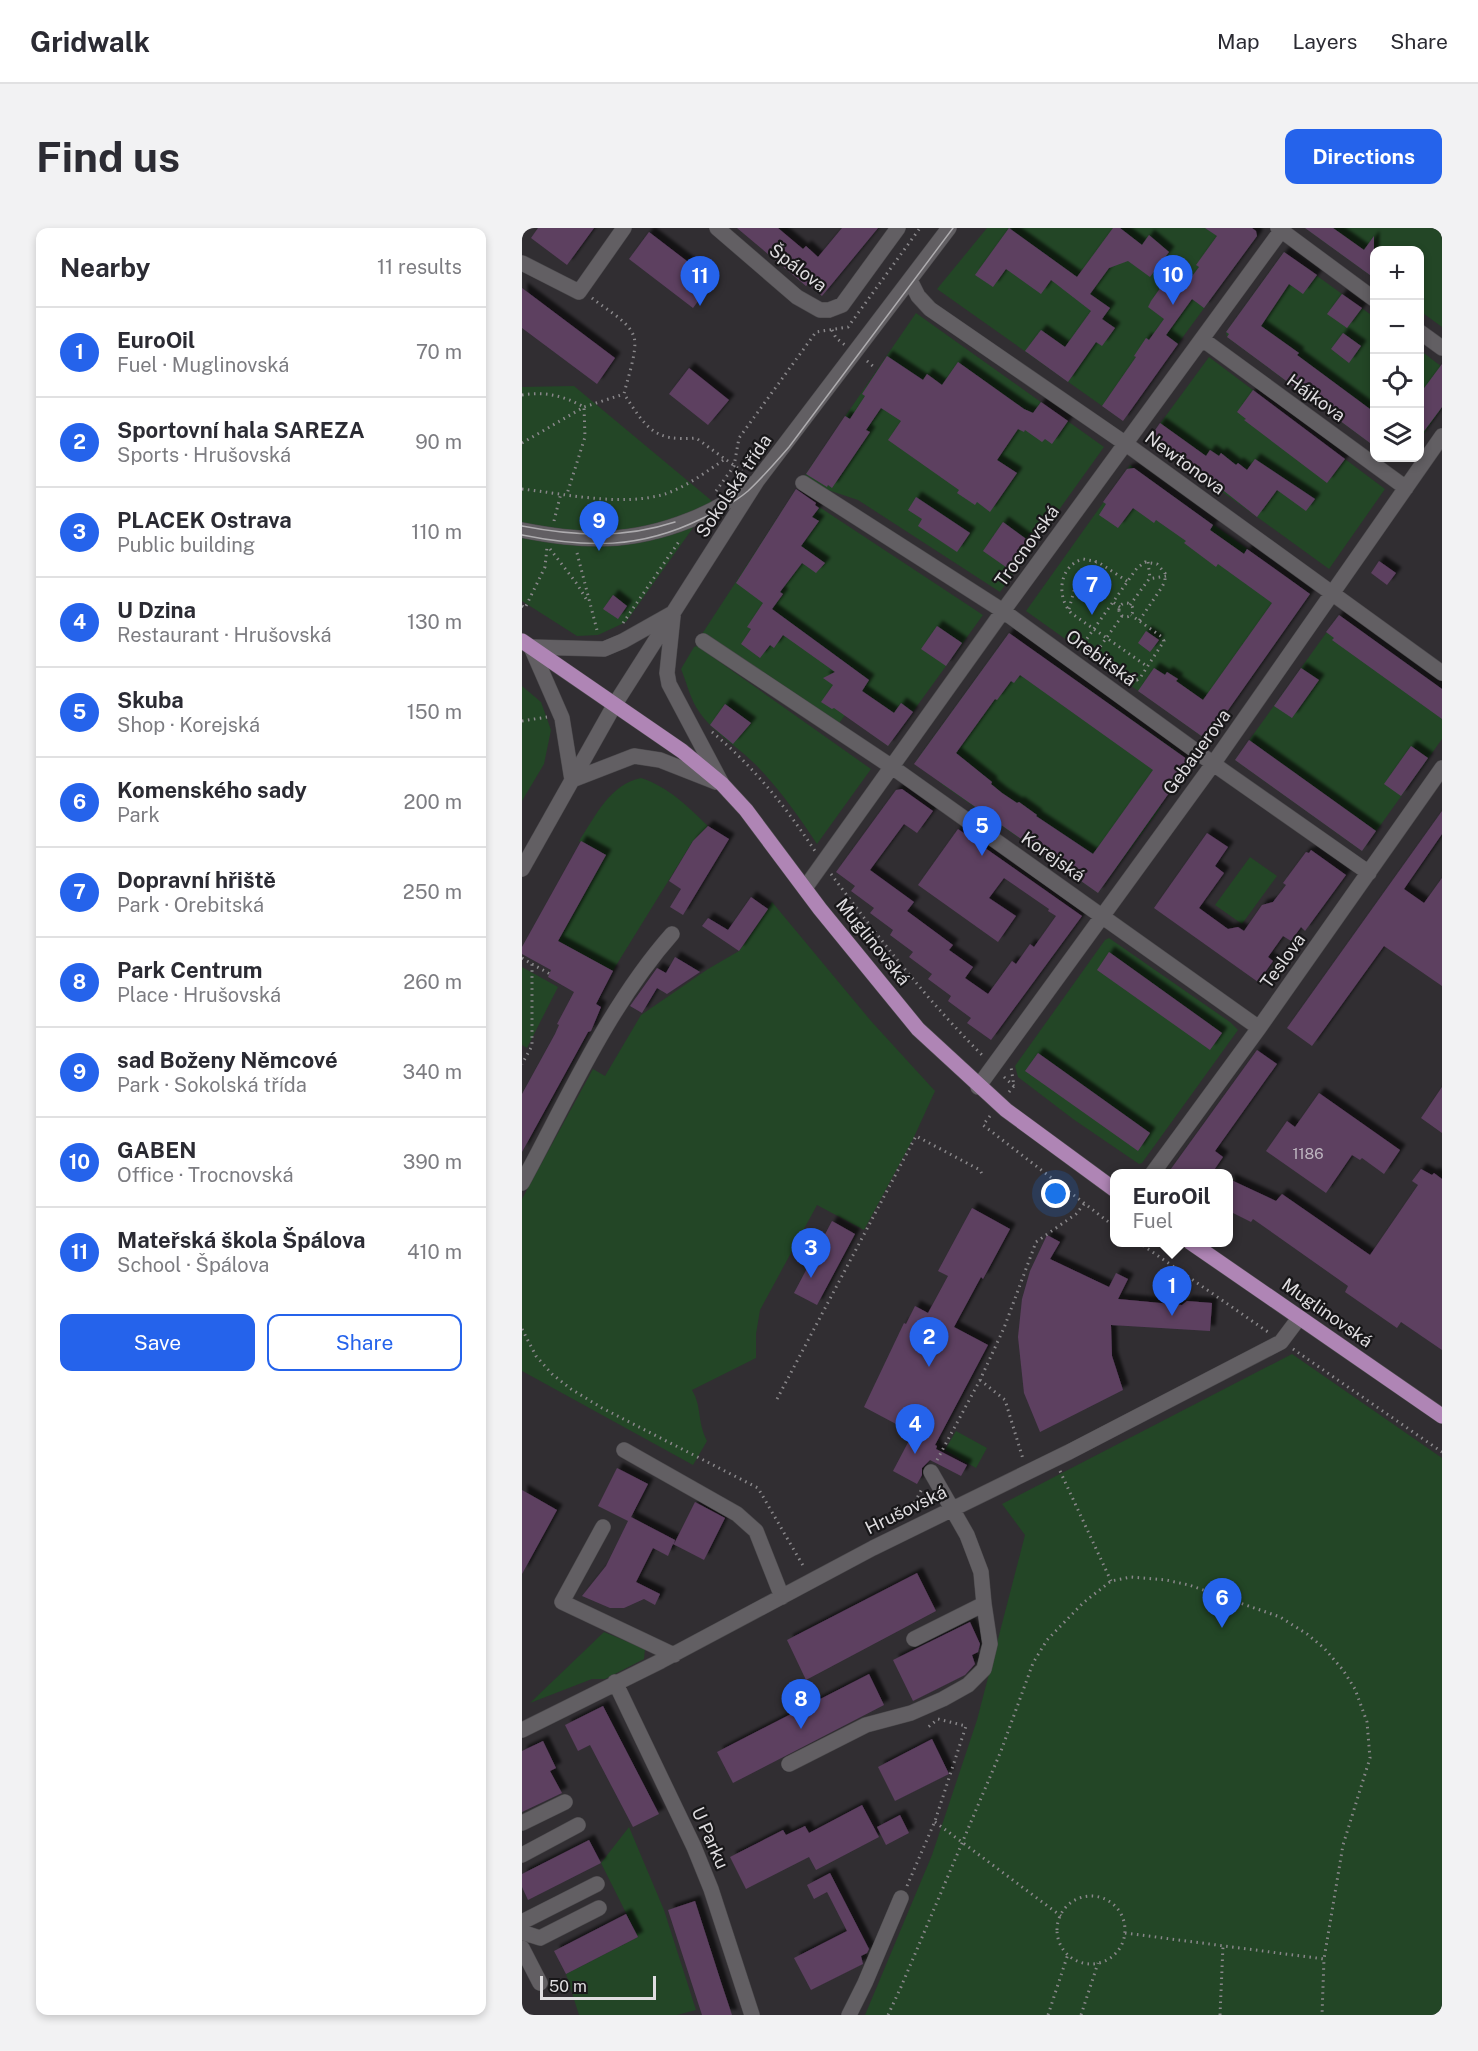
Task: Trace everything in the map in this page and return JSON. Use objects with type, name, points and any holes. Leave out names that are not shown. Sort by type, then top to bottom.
[{"type":"main road","name":"Muglinovská","points":[[526,644],[682,751],[722,784],[746,810],[918,1029],[978,1087],[1006,1110],[1110,1186]]},
{"type":"main road","name":"Muglinovská","points":[[1197,1247],[1442,1416]]},
{"type":"street","points":[[522,263],[579,292],[624,228]]},
{"type":"street","name":"Špálova","points":[[717,228],[797,297],[815,308],[825,310],[842,305],[898,228]]},
{"type":"street","name":"Sokolská třída","points":[[522,869],[615,704],[774,458],[949,228]]},
{"type":"street","points":[[1281,229],[1370,296]]},
{"type":"street","name":"Trocnovská","points":[[805,888],[1281,229]]},
{"type":"street","name":"Newtonova","points":[[910,280],[918,296],[930,309],[1126,444],[1442,673]]},
{"type":"street","points":[[1424,335],[1442,348]]},
{"type":"street","name":"Hájkova","points":[[1202,339],[1406,488]]},
{"type":"street","name":"Gebauerova","points":[[978,1087],[1213,764],[1442,436]]},
{"type":"street","points":[[522,530],[561,538],[597,540],[621,539],[666,529],[731,500],[774,458]]},
{"type":"street","name":"Orebitská","points":[[803,483],[1003,611],[1213,764],[1370,873]]},
{"type":"street","points":[[674,613],[604,649],[526,644],[562,718],[572,780],[634,756],[660,760],[722,784]]},
{"type":"street","points":[[674,613],[667,673],[669,684],[722,784]]},
{"type":"street","name":"Korejská","points":[[703,640],[892,767],[1259,1028]]},
{"type":"street","name":"Teslova","points":[[1155,1169],[1370,873],[1442,768]]},
{"type":"street","points":[[522,1184],[619,1004],[649,960],[672,934]]},
{"type":"street","name":"Hrušovská","points":[[522,1730],[615,1682],[674,1655],[908,1531],[1055,1459],[1281,1341],[1299,1318]]},
{"type":"street","points":[[624,1450],[737,1514],[756,1531],[782,1597]]},
{"type":"street","points":[[789,1764],[866,1725],[911,1713],[943,1699],[968,1685],[984,1669],[990,1644],[981,1572],[967,1535],[931,1472]]},
{"type":"street","points":[[603,1527],[562,1602],[674,1655]]},
{"type":"street","points":[[914,1639],[984,1604]]},
{"type":"street","name":"U Parku","points":[[615,1682],[694,1847],[711,1889],[752,2015]]},
{"type":"street","points":[[522,1823],[565,1802]]},
{"type":"street","points":[[522,1855],[578,1825]]},
{"type":"street","points":[[522,1922],[597,1884]]},
{"type":"street","points":[[849,2015],[902,1898]]},
{"type":"street","points":[[522,1932],[540,1938],[599,1908]]},
{"type":"street","points":[[522,1948],[540,1983]]},
{"type":"path","points":[[713,495],[734,466],[739,438],[816,332],[848,327],[920,228]]},
{"type":"path","points":[[581,288],[628,327],[634,336],[635,345],[624,394],[647,426],[659,436],[677,440],[696,438],[742,471]]},
{"type":"path","points":[[522,394],[555,394],[584,407]]},
{"type":"path","points":[[522,443],[584,407],[624,394]]},
{"type":"path","points":[[567,494],[585,437],[584,407]]},
{"type":"path","points":[[522,489],[624,500],[646,498],[665,494],[682,486],[725,459]]},
{"type":"path","points":[[553,524],[561,493]]},
{"type":"path","points":[[619,629],[695,518]]},
{"type":"path","points":[[524,607],[545,567],[547,546],[577,584],[590,607]]},
{"type":"path","points":[[576,551],[598,637],[602,635]]},
{"type":"path","points":[[1127,581],[1096,562],[1078,560],[1064,576],[1061,586],[1069,611],[1148,667]]},
{"type":"path","points":[[1069,611],[1074,591],[1096,562]]},
{"type":"path","points":[[1130,605],[1149,579],[1148,562]]},
{"type":"path","points":[[1131,615],[1162,637],[1164,641],[1140,678],[1135,680],[1095,654],[1087,648],[1085,643],[1140,565],[1148,562],[1159,566],[1166,576]]},
{"type":"path","points":[[1149,579],[1166,576]]},
{"type":"path","points":[[1139,621],[1162,587],[1166,576]]},
{"type":"path","points":[[1113,602],[1120,607]]},
{"type":"path","points":[[1120,607],[1124,604],[1130,605]]},
{"type":"path","points":[[1120,607],[1119,611],[1126,618],[1133,611],[1130,605]]},
{"type":"path","points":[[1095,654],[1122,616]]},
{"type":"path","points":[[522,721],[551,716]]},
{"type":"path","points":[[709,730],[750,768],[790,814],[871,928],[916,981],[1014,1086]]},
{"type":"path","points":[[522,958],[550,974]]},
{"type":"path","points":[[522,1064],[532,1046],[532,964]]},
{"type":"path","points":[[983,1125],[1110,1223]]},
{"type":"path","points":[[777,1399],[916,1136],[980,1170],[982,1174]]},
{"type":"path","points":[[908,1531],[904,1522],[980,1380],[1004,1328],[1035,1242],[1076,1214],[1084,1204]]},
{"type":"path","points":[[1145,1247],[1265,1330]]},
{"type":"path","points":[[522,1329],[536,1356],[552,1374],[571,1389],[602,1408],[758,1488],[812,1581]]},
{"type":"path","points":[[1287,1346],[1442,1452]]},
{"type":"path","points":[[980,1380],[1005,1400],[1027,1472]]},
{"type":"path","points":[[1055,1459],[1111,1581]]},
{"type":"path","points":[[888,2015],[1001,1751],[1033,1663],[1047,1641],[1083,1603],[1111,1581],[1131,1577],[1177,1582],[1280,1617],[1307,1634],[1323,1648],[1355,1689],[1367,1722],[1370,1758],[1343,1845],[1324,1959],[1322,2015]]},
{"type":"path","points":[[902,1898],[935,1821],[966,1726],[938,1719],[927,1728]]},
{"type":"path","points":[[935,1821],[1061,1916]]},
{"type":"path","points":[[1088,1896],[1100,1897],[1111,1902],[1119,1910],[1124,1921],[1125,1933],[1121,1945],[1114,1954],[1098,1963],[1082,1962],[1068,1954],[1062,1946],[1058,1936],[1058,1926],[1067,1906],[1077,1899],[1088,1896]]},
{"type":"path","points":[[1125,1933],[1324,1959]]},
{"type":"path","points":[[1220,2015],[1223,1946]]},
{"type":"path","points":[[1048,2015],[1068,1954]]},
{"type":"path","points":[[1081,2015],[1098,1963]]},
{"type":"green space","points":[[987,228],[1252,228],[1256,231],[1257,236],[1122,420],[937,289]]},
{"type":"green space","points":[[1305,228],[1442,228],[1442,327],[1424,314],[1424,246],[1370,246],[1370,275]]},
{"type":"green space","points":[[1284,252],[1370,314],[1370,443],[1227,337],[1226,332]]},
{"type":"green space","points":[[916,313],[1104,447],[1000,592],[858,500],[825,489],[805,475]]},
{"type":"green space","points":[[1424,353],[1442,367],[1442,408],[1424,433]]},
{"type":"green space","points":[[1209,357],[1385,489],[1329,569],[1152,441],[1151,436]]},
{"type":"green space","points":[[574,386],[712,501],[626,622],[598,635],[577,636],[522,601],[522,387]]},
{"type":"green space","points":[[1130,465],[1310,594],[1207,740],[1026,611]]},
{"type":"green space","points":[[795,491],[983,615],[888,746],[845,715],[837,726],[702,634]]},
{"type":"green space","points":[[1339,615],[1442,689],[1442,739],[1362,851],[1235,760]]},
{"type":"green space","points":[[1009,633],[1181,754],[1159,810],[1098,893],[943,785],[916,761]]},
{"type":"green space","points":[[697,646],[871,769],[817,844],[766,776],[709,724],[696,707],[681,669],[694,647]]},
{"type":"green space","points":[[522,686],[541,702],[551,730],[544,764],[522,801]]},
{"type":"green space","points":[[641,778],[669,792],[708,826],[693,841],[612,972],[557,941],[603,855],[579,841],[597,812],[612,794],[630,781]]},
{"type":"green space","points":[[1250,857],[1277,876],[1242,924],[1215,905]]},
{"type":"green space","points":[[772,902],[871,1021],[935,1091],[914,1137],[864,1230],[817,1205],[760,1310],[756,1334],[756,1358],[692,1390],[707,1441],[693,1465],[522,1371],[522,1199],[593,1069],[605,1076],[641,1015],[708,969],[739,951]]},
{"type":"green space","points":[[1109,938],[1230,1022],[1238,1030],[1142,1163],[1139,1164],[1073,1119],[1018,1077],[1015,1066],[1105,940]]},
{"type":"green space","points":[[522,967],[558,987],[527,1048],[522,1045]]},
{"type":"green space","points":[[1292,1354],[1442,1458],[1442,2015],[865,2015],[932,1855],[977,1720],[1025,1535],[1002,1504]]},
{"type":"green space","points":[[956,1431],[987,1448],[976,1468],[945,1450]]},
{"type":"green space","points":[[604,1632],[645,1649],[644,1659],[605,1679],[592,1679],[530,1703]]},
{"type":"green space","points":[[629,1827],[664,1910],[696,2010],[677,2015],[579,2015],[566,1974],[638,1937],[601,1863]]},
{"type":"building","points":[[538,228],[594,228],[567,265],[531,238]]},
{"type":"building","points":[[737,228],[778,228],[803,249],[806,246],[818,257],[842,228],[878,228],[822,296],[808,284],[806,286]]},
{"type":"building","points":[[1009,228],[1077,277],[1113,228],[1120,228],[1142,245],[1149,235],[1169,252],[1150,277],[1128,261],[1109,268],[1090,294],[1110,308],[1102,319],[1115,328],[1102,346],[1096,342],[1068,382],[1025,351],[1041,330],[1065,347],[1091,311],[1051,280],[1041,294],[1006,269],[993,287],[975,275]]},
{"type":"building","points":[[1205,228],[1252,228],[1256,231],[1257,236],[1204,308],[1192,299],[1166,335],[1178,344],[1123,421],[1102,406],[1136,357],[1134,356],[1146,338],[1149,340],[1164,319],[1148,307],[1151,301],[1166,280],[1181,291],[1199,267],[1196,265],[1217,236]]},
{"type":"building","points":[[1305,228],[1333,228],[1364,250],[1374,236],[1374,246],[1370,246],[1370,275]]},
{"type":"building","points":[[649,232],[713,281],[693,308],[629,259]]},
{"type":"building","points":[[1284,252],[1317,275],[1303,294],[1289,284],[1261,326],[1370,409],[1370,443],[1227,337],[1229,334],[1226,332]]},
{"type":"building","points":[[522,288],[615,358],[597,384],[522,328]]},
{"type":"building","points":[[1342,294],[1362,308],[1347,328],[1327,314]]},
{"type":"building","points":[[1343,333],[1361,346],[1349,363],[1331,349]]},
{"type":"building","points":[[887,356],[923,380],[927,374],[942,385],[958,362],[1024,409],[1033,413],[1041,402],[1068,421],[1052,444],[1045,439],[1042,442],[1025,430],[1024,432],[1018,429],[997,460],[1017,473],[990,512],[977,502],[975,505],[957,493],[959,490],[888,440],[901,421],[881,408],[866,430],[870,432],[832,488],[828,485],[827,487],[806,474],[845,416],[850,419],[865,396],[862,394]]},
{"type":"building","points":[[1442,364],[1442,407],[1424,431],[1424,408],[1424,388]]},
{"type":"building","points":[[689,368],[729,400],[708,425],[669,394]]},
{"type":"building","points":[[1253,390],[1345,459],[1327,483],[1244,420],[1246,419],[1237,412]]},
{"type":"building","points":[[1160,423],[1206,456],[1210,450],[1219,456],[1221,453],[1236,465],[1238,463],[1247,470],[1255,459],[1315,499],[1306,511],[1277,490],[1257,517],[1219,487],[1218,489],[1152,441],[1151,436]]},
{"type":"building","points":[[1134,468],[1213,525],[1210,530],[1244,554],[1247,549],[1310,594],[1207,740],[1138,691],[1154,668],[1178,679],[1176,681],[1203,700],[1272,603],[1218,564],[1216,567],[1184,543],[1186,541],[1156,520],[1154,523],[1133,508],[1118,528],[1099,515],[1106,504],[1103,502],[1127,469]]},
{"type":"building","points":[[796,489],[816,503],[815,505],[819,508],[812,517],[819,521],[801,546],[825,563],[816,573],[802,563],[780,592],[783,594],[772,609],[869,680],[862,691],[894,713],[901,703],[913,712],[888,746],[834,708],[821,702],[833,685],[823,678],[835,672],[783,635],[774,648],[770,645],[760,658],[741,644],[751,629],[747,627],[763,603],[736,583]]},
{"type":"building","points":[[916,497],[970,533],[957,552],[918,526],[922,519],[908,510]]},
{"type":"building","points":[[1003,522],[1033,544],[1013,572],[983,551]]},
{"type":"building","points":[[1379,561],[1396,573],[1387,585],[1371,573]]},
{"type":"building","points":[[613,595],[627,606],[618,619],[603,609]]},
{"type":"building","points":[[1339,615],[1442,689],[1442,719],[1332,640],[1334,638],[1326,632]]},
{"type":"building","points":[[937,626],[962,643],[946,666],[921,649]]},
{"type":"building","points":[[1146,631],[1159,640],[1150,652],[1138,643]]},
{"type":"building","points":[[1009,633],[1191,762],[1098,893],[914,764]],"holes":[[[1020,675],[1153,770],[1093,854],[1019,802],[1017,803],[1002,793],[956,753],[995,699],[997,700],[1011,681],[1014,683]]]},
{"type":"building","points":[[1301,668],[1319,680],[1292,718],[1274,706]]},
{"type":"building","points":[[725,704],[751,723],[733,744],[710,725]]},
{"type":"building","points":[[1249,740],[1376,831],[1362,851],[1235,760]]},
{"type":"building","points":[[1411,746],[1428,758],[1401,796],[1384,784]]},
{"type":"building","points":[[902,789],[933,811],[917,833],[904,824],[870,870],[914,902],[907,911],[953,945],[949,950],[973,967],[965,978],[988,994],[1012,961],[1016,964],[1030,944],[1034,947],[1056,916],[1004,878],[989,898],[1016,916],[998,942],[918,885],[958,829],[1082,916],[991,1040],[967,1023],[971,1018],[948,1001],[951,996],[928,979],[932,974],[909,957],[913,952],[890,935],[893,930],[870,913],[874,908],[851,891],[855,886],[836,872],[896,790]]},
{"type":"building","points":[[1442,811],[1442,834],[1404,889],[1424,903],[1442,878],[1442,986],[1384,946],[1312,1046],[1287,1028]]},
{"type":"building","points":[[708,826],[729,839],[683,915],[670,907],[681,889],[669,881],[693,841]]},
{"type":"building","points":[[1207,833],[1228,847],[1215,866],[1224,873],[1199,908],[1228,929],[1238,927],[1244,931],[1262,905],[1273,902],[1286,885],[1283,883],[1306,852],[1309,853],[1311,850],[1346,875],[1305,931],[1301,927],[1291,941],[1283,936],[1268,957],[1273,961],[1258,982],[1154,908]]},
{"type":"building","points":[[581,841],[606,855],[558,941],[613,971],[596,1004],[601,1007],[591,1031],[588,1032],[522,1152],[522,1094],[555,1034],[559,1025],[557,1024],[574,992],[548,977],[551,970],[522,954],[522,947]]},
{"type":"building","points":[[751,897],[768,909],[739,951],[702,926],[708,918],[728,930]]},
{"type":"building","points":[[1109,952],[1222,1033],[1210,1050],[1097,970]]},
{"type":"building","points":[[675,957],[700,972],[667,994],[657,988],[642,1013],[630,1006],[657,968],[666,973]]},
{"type":"building","points":[[1257,1050],[1277,1064],[1215,1151],[1223,1157],[1215,1169],[1171,1169]]},
{"type":"building","points":[[1038,1053],[1150,1133],[1138,1151],[1025,1071]]},
{"type":"building","points":[[1442,1087],[1442,1133],[1421,1118]]},
{"type":"building","points":[[1319,1093],[1400,1150],[1384,1174],[1362,1158],[1360,1160],[1352,1155],[1326,1193],[1266,1151],[1287,1121],[1295,1127]]},
{"type":"building","points":[[1421,1169],[1432,1175],[1434,1173],[1442,1179],[1442,1350],[1401,1322],[1397,1328],[1345,1292],[1348,1286],[1253,1219],[1251,1222],[1233,1213],[1233,1181],[1276,1201],[1282,1194],[1370,1255],[1418,1185],[1412,1181]]},
{"type":"building","points":[[972,1208],[1010,1229],[954,1327],[988,1345],[935,1445],[936,1449],[967,1465],[961,1476],[930,1460],[922,1468],[922,1475],[917,1484],[893,1471],[913,1433],[864,1407],[904,1323],[906,1324],[915,1306],[928,1313],[948,1276],[938,1271]]},
{"type":"building","points":[[832,1221],[855,1234],[817,1305],[794,1293]]},
{"type":"building","points":[[1047,1235],[1060,1242],[1050,1259],[1109,1287],[1116,1273],[1128,1279],[1118,1299],[1182,1305],[1187,1301],[1212,1303],[1210,1331],[1111,1325],[1112,1356],[1123,1390],[1040,1432],[1024,1393],[1018,1337],[1022,1299],[1030,1271]]},
{"type":"building","points":[[617,1468],[648,1484],[631,1517],[675,1540],[674,1544],[695,1502],[725,1518],[704,1560],[673,1544],[668,1556],[653,1548],[636,1582],[660,1594],[655,1605],[644,1599],[624,1608],[610,1608],[582,1596],[606,1566],[628,1521],[598,1506]]},
{"type":"building","points":[[522,1490],[557,1510],[522,1574]]},
{"type":"building","points":[[917,1573],[936,1611],[806,1680],[787,1640]]},
{"type":"building","points":[[970,1622],[980,1644],[978,1652],[972,1655],[975,1664],[965,1675],[913,1701],[893,1660]]},
{"type":"building","points":[[869,1674],[884,1705],[733,1783],[717,1752]]},
{"type":"building","points":[[603,1706],[659,1814],[633,1827],[590,1745],[578,1751],[565,1725]]},
{"type":"building","points":[[932,1739],[949,1774],[895,1801],[878,1767]]},
{"type":"building","points":[[543,1741],[556,1768],[550,1771],[562,1793],[522,1812],[522,1751]]},
{"type":"building","points":[[862,1805],[879,1837],[816,1870],[809,1857],[746,1889],[730,1857],[783,1830],[786,1835],[805,1826],[809,1833]]},
{"type":"building","points":[[900,1815],[909,1833],[886,1845],[877,1827]]},
{"type":"building","points":[[589,1840],[601,1863],[528,1900],[522,1887],[522,1874]]},
{"type":"building","points":[[830,1873],[869,1949],[861,1956],[863,1964],[811,1990],[794,1958],[847,1931],[827,1892],[814,1899],[807,1885]]},
{"type":"building","points":[[695,1901],[732,2015],[702,2015],[668,1910]]},
{"type":"building","points":[[626,1914],[638,1937],[566,1974],[554,1951]]},
{"type":"tram line","points":[[522,535],[591,544],[635,541],[678,529],[714,513],[737,499],[748,491],[789,447],[953,228]]},
{"type":"tram line","points":[[522,526],[561,532],[598,534],[636,531],[675,522]]},
{"type":"place","name":"GABEN","points":[[1173,305]]},
{"type":"place","name":"Mateřská škola Špálova","points":[[700,306]]},
{"type":"place","name":"sad Boženy Němcové","points":[[599,551]]},
{"type":"place","name":"Dopravní hřiště","points":[[1092,615]]},
{"type":"place","name":"Skuba","points":[[982,856]]},
{"type":"place","name":"PLACEK Ostrava","points":[[811,1278]]},
{"type":"place","name":"EuroOil","points":[[1172,1316]]},
{"type":"place","name":"Sportovní hala SAREZA","points":[[929,1367]]},
{"type":"place","name":"U Dzina","points":[[915,1454]]},
{"type":"place","name":"Komenského sady","points":[[1222,1628]]},
{"type":"place","name":"Park Centrum","points":[[801,1729]]}]
